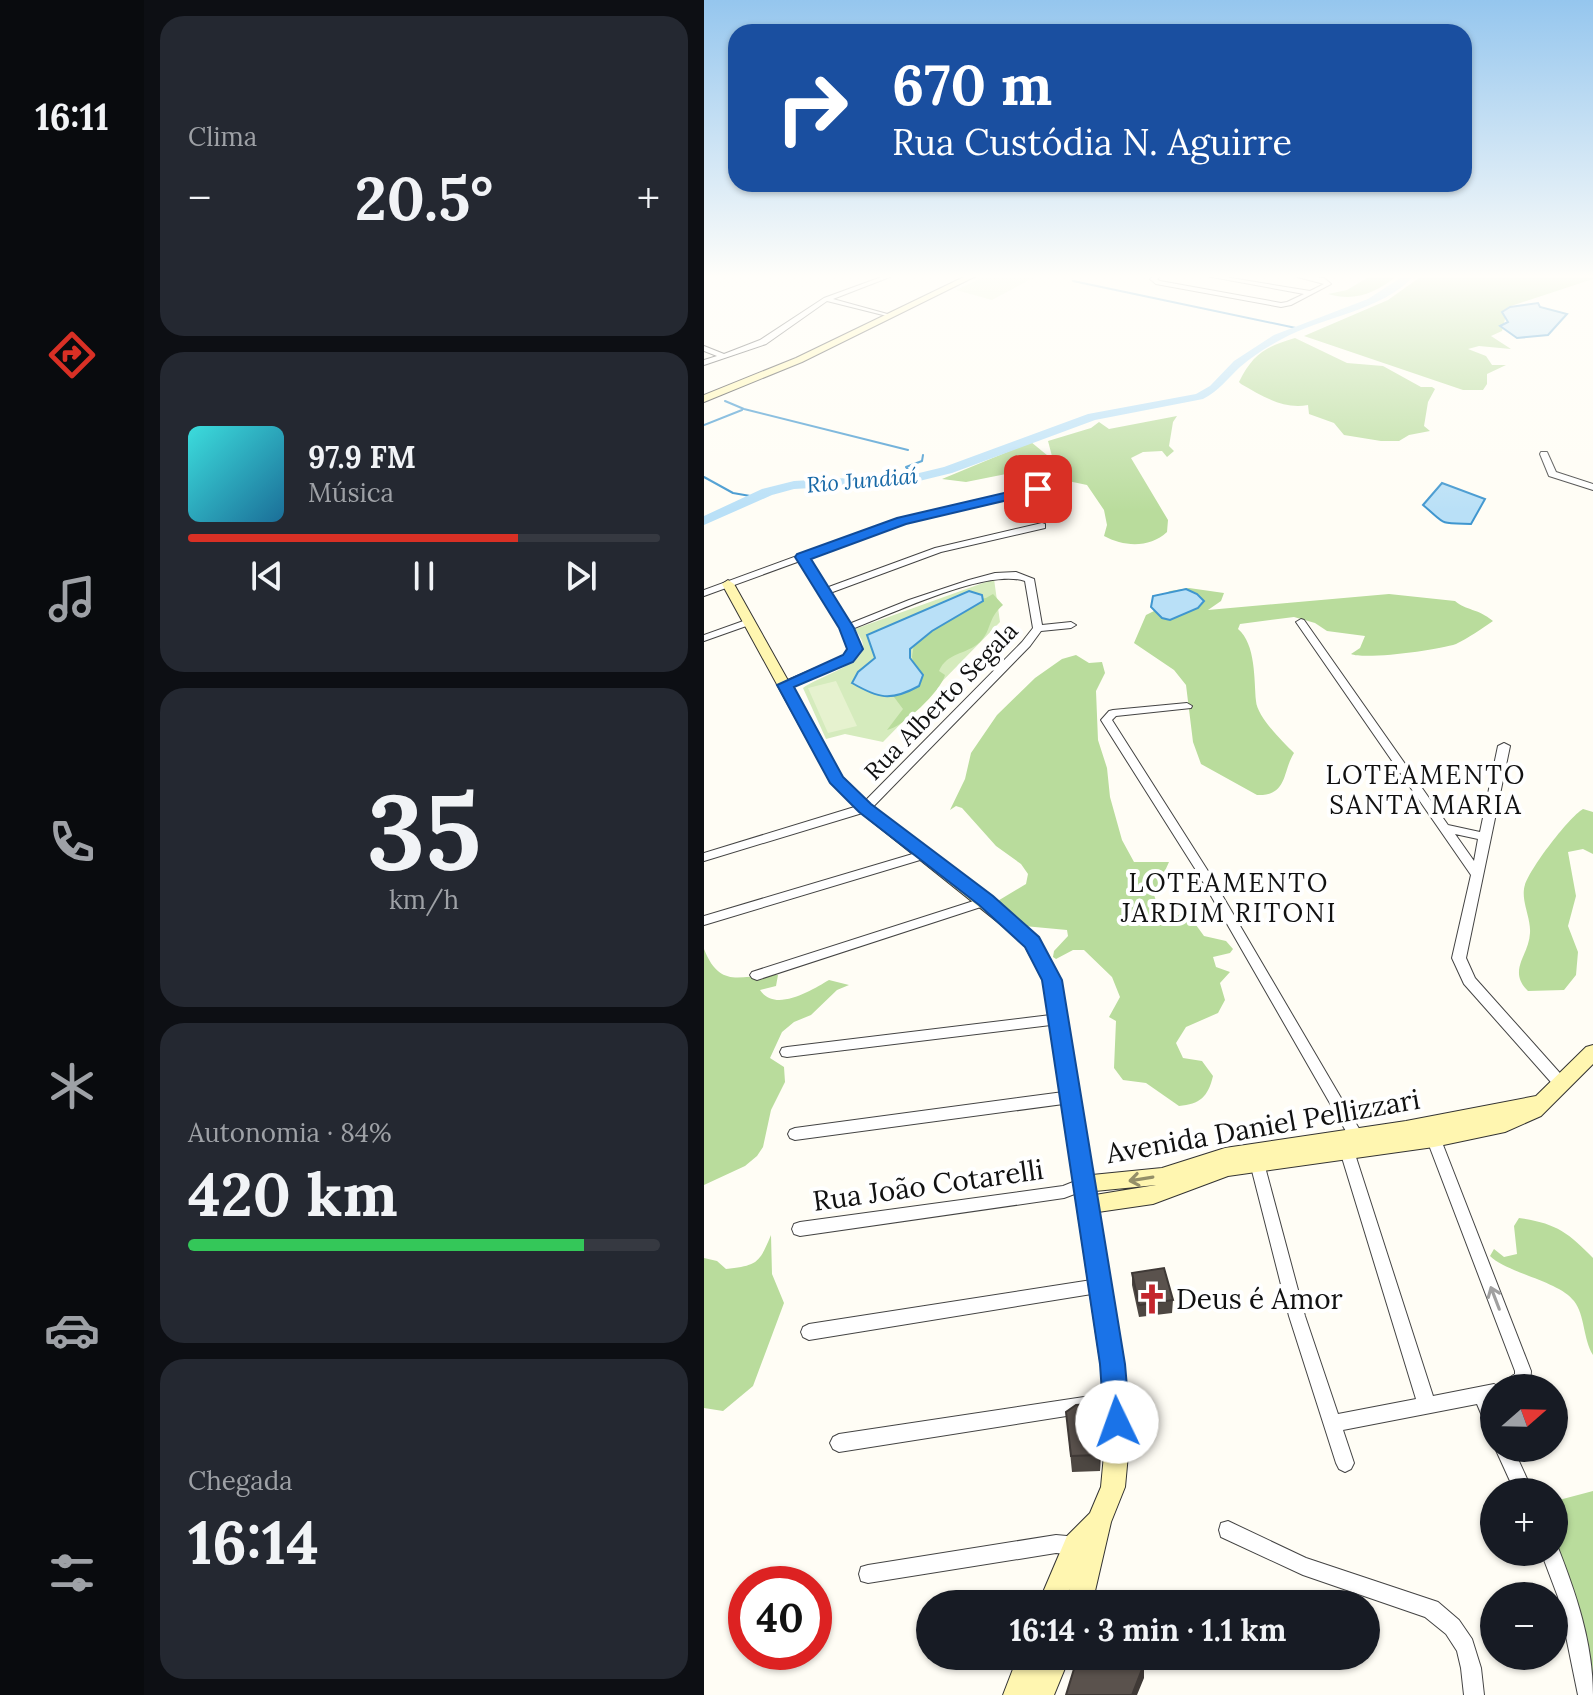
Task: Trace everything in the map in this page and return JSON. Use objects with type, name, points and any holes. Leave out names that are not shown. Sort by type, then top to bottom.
[{"type":"street","points":[[718,354],[723,356]]},
{"type":"street","points":[[704,363],[728,354]]},
{"type":"street","points":[[704,399],[811,354]]},
{"type":"street","points":[[1544,454],[1552,474],[1593,487]]},
{"type":"street","points":[[704,593],[901,521],[1038,489]]},
{"type":"street","points":[[824,592],[938,550],[1042,526]]},
{"type":"street","points":[[785,685],[854,653],[855,644],[847,628],[802,557]]},
{"type":"street","name":"Rua Alberto Segala","points":[[847,628],[969,582],[1005,572],[1023,573],[1031,583],[1038,628],[1026,644],[865,808]]},
{"type":"street","points":[[728,584],[830,771],[865,808],[986,901],[1032,942],[1052,980],[1117,1400],[1113,1487],[1099,1522],[1059,1590]]},
{"type":"street","points":[[704,638],[749,622]]},
{"type":"street","points":[[1301,622],[1477,875]]},
{"type":"street","points":[[1038,628],[1071,625]]},
{"type":"street","points":[[1187,706],[1113,713],[1106,720],[1204,874],[1352,1144],[1427,1405]]},
{"type":"street","points":[[1504,746],[1459,958],[1460,967],[1562,1085]]},
{"type":"street","points":[[704,857],[865,808]]},
{"type":"street","points":[[1445,828],[1486,837]]},
{"type":"street","points":[[704,921],[926,854]]},
{"type":"street","points":[[757,975],[986,901]]},
{"type":"street","points":[[787,1052],[1059,1019]]},
{"type":"street","name":"Avenida Daniel Pellizzari","points":[[1086,1205],[1153,1195],[1213,1171],[1352,1144],[1513,1122],[1546,1100],[1593,1052]]},
{"type":"street","points":[[795,1134],[1071,1097]]},
{"type":"street","points":[[1431,1132],[1523,1374]]},
{"type":"street","name":"Avenida Daniel Pellizzari","points":[[1083,1184],[1149,1178],[1225,1156],[1352,1144]]},
{"type":"street","points":[[1257,1163],[1297,1316],[1345,1463]]},
{"type":"street","name":"Rua João Cotarelli","points":[[800,1229],[1064,1192],[1083,1184]]},
{"type":"street","name":"Rua João Cotarelli","points":[[1064,1192],[1086,1205]]},
{"type":"street","points":[[809,1332],[1098,1286]]},
{"type":"street","points":[[1332,1424],[1480,1395]]},
{"type":"street","points":[[839,1443],[1117,1400]]},
{"type":"street","points":[[1228,1530],[1303,1566],[1431,1609],[1447,1620],[1465,1644],[1471,1661],[1474,1695]]},
{"type":"street","points":[[868,1574],[1056,1544],[1085,1547]]},
{"type":"street","points":[[1080,1590],[1085,1547]]},
{"type":"street","points":[[1556,1566],[1568,1597],[1588,1695]]},
{"type":"street","points":[[1016,1695],[1026,1670]]},
{"type":"street","points":[[1041,1695],[1051,1670]]},
{"type":"green space","points":[[1260,354],[1328,354],[1347,363],[1383,366],[1421,387],[1435,389],[1428,402],[1424,426],[1430,431],[1409,435],[1399,441],[1344,435],[1334,423],[1309,414],[1308,405],[1282,404],[1241,384],[1239,382]]},
{"type":"green space","points":[[1357,354],[1481,354],[1492,365],[1506,365],[1487,374],[1487,384],[1483,390],[1463,390]]},
{"type":"green space","points":[[1177,416],[1169,446],[1174,451],[1167,457],[1162,451],[1143,452],[1131,458],[1168,520],[1167,532],[1153,541],[1128,544],[1104,536],[1107,525],[1104,510],[1087,485],[1068,481],[1019,487],[1005,485],[1025,476],[1016,472],[966,482],[942,479],[1031,442],[1053,460],[1048,441],[1091,428],[1099,422],[1109,429]]},
{"type":"green space","points":[[994,579],[1000,622],[883,742],[845,734],[826,739],[803,688],[857,658],[863,646],[855,629]]},
{"type":"green space","points":[[1189,588],[1224,593],[1221,601],[1208,610],[1389,594],[1455,601],[1493,621],[1456,644],[1371,656],[1351,654],[1360,648],[1365,636],[1327,631],[1315,623],[1294,617],[1240,624],[1238,629],[1251,653],[1257,707],[1271,729],[1294,753],[1279,787],[1274,792],[1257,795],[1201,764],[1193,742],[1186,685],[1174,670],[1134,643],[1146,615],[1156,610],[1155,599],[1170,591]]},
{"type":"green space","points":[[993,594],[1003,605],[994,615],[984,638],[947,660],[939,671],[945,675],[942,682],[929,699],[902,722],[887,730],[903,709],[894,697],[915,670],[912,657],[914,643],[968,601]]},
{"type":"green space","points":[[1076,655],[1089,663],[1102,662],[1105,673],[1096,691],[1098,740],[1122,840],[1134,862],[1169,862],[1154,895],[1162,918],[1172,918],[1190,910],[1200,916],[1196,925],[1204,936],[1226,941],[1233,949],[1230,953],[1213,957],[1216,967],[1230,972],[1220,983],[1225,1000],[1218,1013],[1186,1027],[1176,1043],[1183,1058],[1202,1061],[1213,1076],[1202,1098],[1186,1105],[1179,1106],[1146,1083],[1123,1080],[1114,1068],[1116,1021],[1109,1017],[1120,997],[1112,977],[1084,950],[1073,950],[1056,959],[1053,957],[1054,951],[1068,936],[1067,930],[1014,925],[991,905],[1026,884],[1028,874],[1021,864],[996,846],[962,808],[956,806],[950,810],[965,779],[971,753],[997,715],[1035,678],[1062,659]]},
{"type":"green space","points":[[836,681],[857,726],[828,733],[808,688]]},
{"type":"green space","points":[[1583,809],[1593,812],[1593,854],[1583,849],[1568,852],[1576,896],[1568,926],[1578,952],[1576,975],[1564,990],[1528,991],[1519,976],[1530,933],[1524,900],[1526,882],[1549,846]]},
{"type":"green space","points":[[704,949],[718,971],[726,976],[778,975],[776,986],[760,990],[775,1000],[794,997],[829,980],[849,985],[837,990],[811,1015],[794,1022],[782,1032],[770,1058],[784,1067],[785,1082],[771,1110],[763,1147],[745,1166],[704,1185]]},
{"type":"green space","points":[[1519,1218],[1560,1230],[1593,1258],[1593,1355],[1578,1307],[1567,1294],[1490,1256],[1494,1249],[1504,1257],[1517,1254],[1514,1226]]},
{"type":"green space","points":[[771,1235],[772,1274],[784,1303],[753,1386],[723,1411],[704,1408],[704,1258],[717,1261],[726,1269],[751,1264],[760,1257]]},
{"type":"green space","points":[[1593,1491],[1593,1695],[1568,1603],[1568,1582],[1562,1582],[1558,1566],[1568,1566],[1568,1498]]},
{"type":"water","points":[[1442,483],[1485,499],[1471,524],[1443,522],[1423,505]]},
{"type":"water","points":[[1186,589],[1204,601],[1198,608],[1170,620],[1162,618],[1151,607],[1153,596]]},
{"type":"water","points":[[969,591],[982,595],[983,601],[932,631],[910,649],[910,658],[923,675],[919,686],[900,694],[884,696],[852,683],[858,672],[875,658],[867,635]]},
{"type":"building","points":[[1164,1268],[1173,1300],[1139,1305],[1132,1273]]},
{"type":"building","points":[[1101,1403],[1099,1455],[1071,1456],[1066,1412],[1076,1405]]},
{"type":"building","points":[[1074,1670],[1142,1670],[1132,1695],[1066,1695]]},
{"type":"waterway","name":"Rio Jundiaí","points":[[704,521],[767,492],[794,485],[915,478],[948,470],[1092,417],[1199,397],[1214,388],[1238,363],[1252,354]]},
{"type":"waterway","points":[[725,401],[744,409],[908,450]]},
{"type":"waterway","points":[[704,425],[742,410]]},
{"type":"waterway","points":[[915,478],[906,467],[922,461],[923,455]]},
{"type":"waterway","points":[[704,477],[733,493],[756,497]]},
{"type":"place","name":"Deus é Amor","points":[[1152,1299]]},
{"type":"district","name":"LOTEAMENTO SANTA MARIA","points":[[1426,789]]},
{"type":"district","name":"LOTEAMENTO JARDIM RITONI","points":[[1229,897]]},
{"type":"route","points":[[1038,489],[901,521],[802,557],[847,628],[855,649],[848,658],[785,685],[836,780],[865,808],[986,901],[1032,942],[1052,980],[1098,1286],[1113,1364],[1117,1422]]}]
